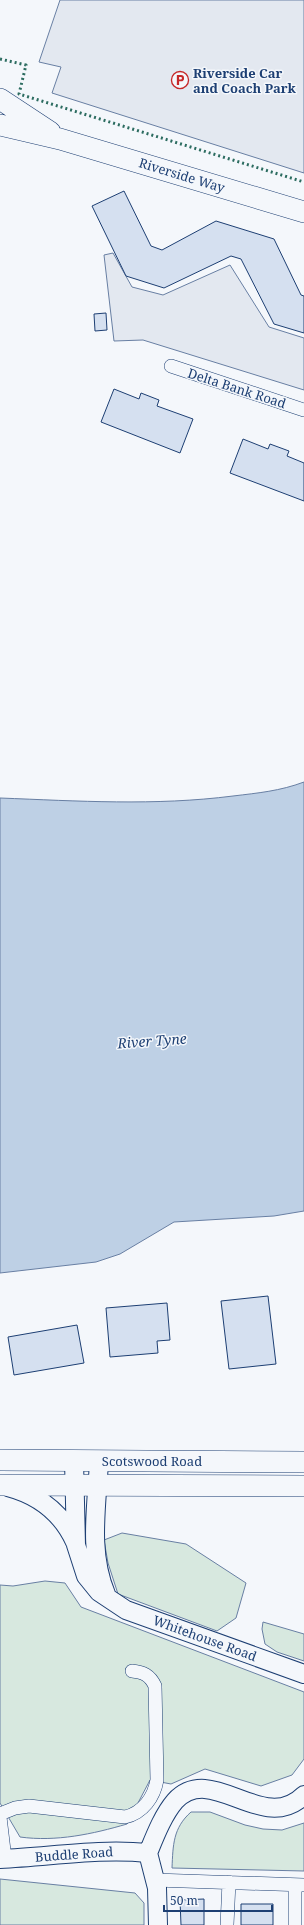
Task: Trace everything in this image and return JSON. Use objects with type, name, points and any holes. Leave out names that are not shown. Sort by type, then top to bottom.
[{"type":"main road","points":[[0,99],[60,138]]},
{"type":"main road","points":[[0,125],[60,138]]},
{"type":"main road","name":"Riverside Way","points":[[60,138],[304,212]]},
{"type":"main road","name":"Scotswood Road","points":[[0,1460],[304,1462]]},
{"type":"main road","name":"Whitehouse Road","points":[[74,1460],[76,1545],[86,1576],[99,1592],[126,1610],[304,1674]]},
{"type":"main road","points":[[99,1461],[95,1551],[100,1578],[108,1598]]},
{"type":"main road","points":[[0,1485],[21,1491],[38,1499],[55,1512],[69,1529],[76,1545]]},
{"type":"main road","name":"Scotswood Road","points":[[0,1485],[304,1486]]},
{"type":"main road","points":[[158,1925],[155,1880],[148,1853],[170,1807],[185,1793],[194,1789],[213,1790],[255,1806],[268,1808],[280,1807],[291,1803],[304,1795]]},
{"type":"main road","name":"Buddle Road","points":[[3,1859],[98,1852],[125,1851],[148,1853]]},
{"type":"street","name":"Delta Bank Road","points":[[171,366],[304,410]]},
{"type":"street","points":[[0,1814],[15,1808],[29,1806],[125,1817],[135,1814],[145,1806],[154,1790],[157,1780],[155,1686],[150,1677],[145,1674],[132,1671]]},
{"type":"street","points":[[0,1817],[3,1859]]},
{"type":"street","points":[[155,1880],[300,1885],[295,1925]]},
{"type":"street","points":[[227,1925],[229,1882]]},
{"type":"shaded area","name":"Riverside Car and Coach Park","points":[[60,0],[304,0],[304,173],[52,93],[61,67],[39,62]]},
{"type":"shaded area","points":[[113,253],[132,287],[163,295],[230,265],[269,327],[304,338],[304,390],[143,340],[114,341],[104,255]]},
{"type":"shaded area","points":[[122,1533],[186,1544],[246,1583],[236,1618],[217,1631],[118,1594],[108,1563],[104,1540]]},
{"type":"shaded area","points":[[45,1581],[65,1583],[81,1607],[304,1692],[304,1759],[292,1775],[261,1786],[205,1769],[171,1784],[150,1780],[127,1824],[101,1831],[61,1838],[20,1837],[0,1803],[0,1585],[13,1586]]},
{"type":"shaded area","points":[[263,1622],[304,1634],[304,1661],[277,1652],[265,1644],[262,1629]]},
{"type":"shaded area","points":[[191,1812],[210,1812],[245,1825],[263,1829],[282,1830],[304,1823],[304,1871],[172,1868],[174,1844],[177,1831],[185,1818]]},
{"type":"shaded area","points":[[0,1879],[135,1893],[144,1903],[144,1925],[0,1925]]},
{"type":"water","name":"River Tyne","points":[[304,782],[304,1211],[274,1216],[174,1222],[120,1254],[96,1262],[0,1273],[0,798],[116,802],[175,801],[260,793],[286,788]]},
{"type":"building","points":[[124,191],[151,246],[162,250],[216,221],[274,239],[301,295],[304,296],[304,333],[274,324],[241,259],[231,256],[164,288],[126,276],[92,206]]},
{"type":"building","points":[[106,313],[107,330],[95,331],[94,314]]},
{"type":"building","points":[[114,389],[139,399],[141,393],[159,400],[157,406],[193,419],[180,453],[101,422]]},
{"type":"building","points":[[243,439],[268,449],[270,444],[289,451],[287,456],[304,463],[304,501],[230,473]]},
{"type":"building","points":[[268,1296],[276,1364],[229,1369],[221,1301]]},
{"type":"building","points":[[167,1303],[170,1340],[157,1341],[158,1353],[110,1357],[106,1308]]},
{"type":"building","points":[[77,1325],[84,1363],[14,1375],[8,1337]]},
{"type":"building","points":[[204,1899],[204,1925],[181,1925],[180,1900]]},
{"type":"building","points":[[241,1904],[273,1904],[273,1925],[241,1925]]},
{"type":"hedge","points":[[0,59],[26,65],[19,94],[304,182]]},
{"type":"place","name":"Riverside Car and Coach Park","points":[[180,80]]}]
